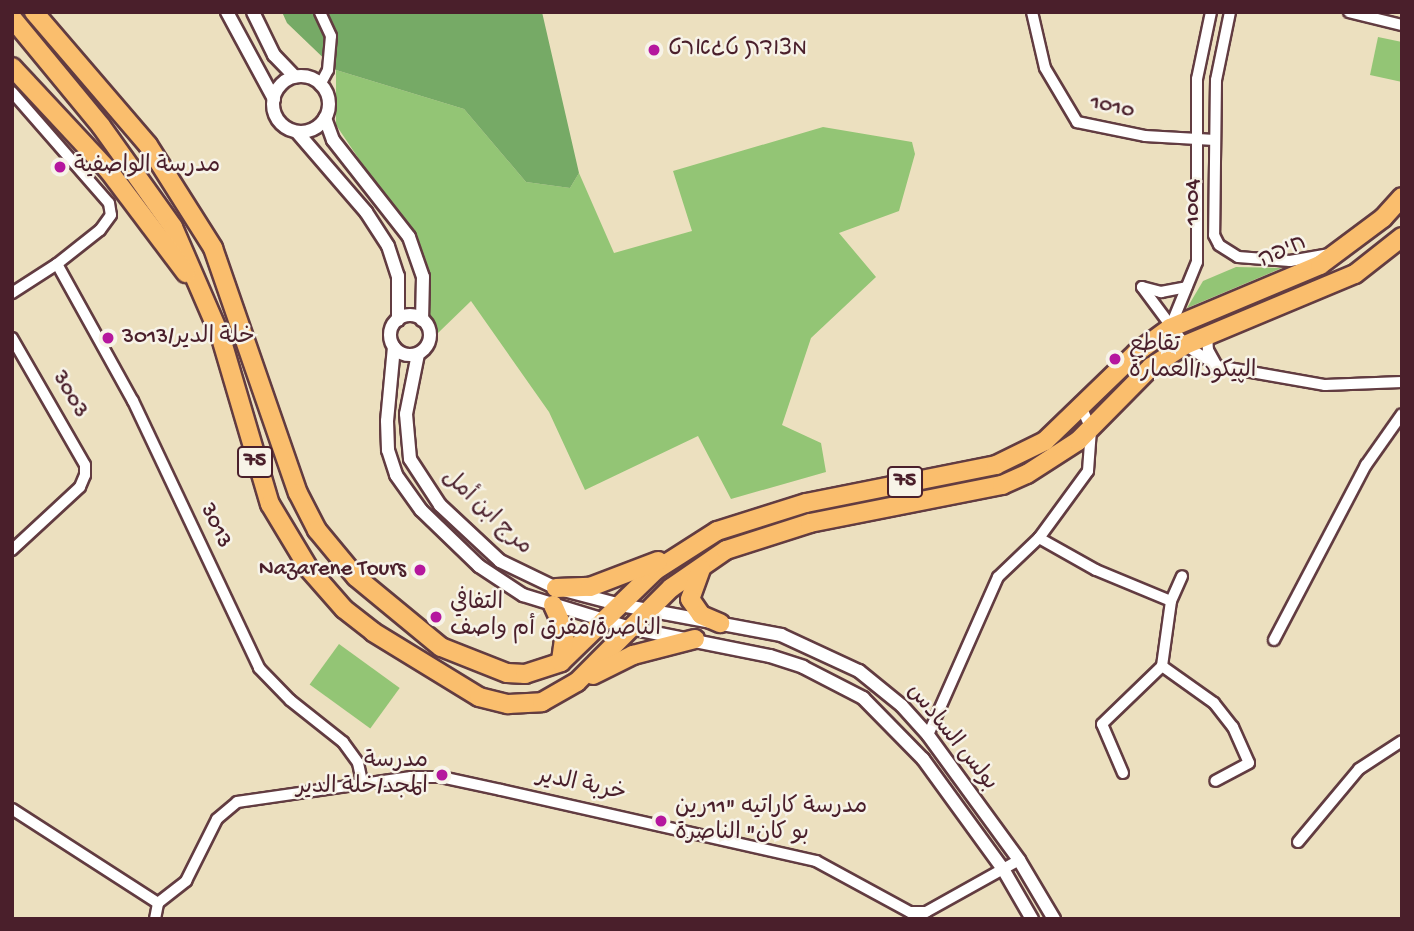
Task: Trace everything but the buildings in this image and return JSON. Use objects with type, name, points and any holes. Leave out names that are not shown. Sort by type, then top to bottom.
[{"type":"highway","name":"75","points":[[34,12],[148,145],[213,248],[298,493],[317,530],[356,577],[441,647],[507,673],[525,674],[561,662],[656,570],[699,541],[771,512],[996,465],[1045,441],[1082,409],[1136,353],[1170,328]]},
{"type":"highway","name":"75","points":[[12,18],[101,126],[173,227],[207,301],[270,504],[309,569],[344,608],[373,632],[479,697],[508,704],[542,702],[577,682],[648,610],[716,556],[810,523],[1002,485],[1057,458],[1091,429],[1151,368],[1207,333]]},
{"type":"highway","points":[[12,67],[109,171],[207,301]]},
{"type":"highway","name":"חיפה","points":[[1170,328],[1320,265],[1358,238],[1402,197]]},
{"type":"highway","name":"חיפה","points":[[1207,333],[1355,274],[1402,236]]},
{"type":"highway","points":[[561,662],[565,632],[554,596],[600,584],[699,541]]},
{"type":"highway","points":[[716,556],[694,579],[690,599],[701,615],[720,623]]},
{"type":"highway","points":[[577,682],[633,654],[695,639]]},
{"type":"street","points":[[227,12],[274,99],[277,120],[298,132],[366,212],[388,246],[398,276],[398,320],[390,334],[394,347],[405,355],[418,354],[430,339],[422,320],[422,277],[409,237],[333,140],[325,118]]},
{"type":"street","points":[[253,12],[274,55],[295,77],[320,85],[329,104],[325,118],[316,128],[298,132]]},
{"type":"street","points":[[320,12],[331,36],[328,70],[320,85]]},
{"type":"street","name":"1010","points":[[1032,12],[1045,68],[1077,122],[1145,136],[1215,140]]},
{"type":"street","name":"1004","points":[[1170,328],[1187,287],[1199,243],[1197,79],[1211,12]]},
{"type":"street","name":"1004","points":[[1230,12],[1216,80],[1214,235],[1228,253],[1290,261],[1317,257],[1358,238]]},
{"type":"street","points":[[1226,26],[1237,12]]},
{"type":"street","points":[[1349,12],[1402,25]]},
{"type":"street","points":[[274,99],[280,86],[295,77]]},
{"type":"street","points":[[12,92],[109,203],[111,215],[100,230],[57,264],[12,293]]},
{"type":"street","name":"3013","points":[[57,264],[132,401],[259,668],[289,700],[343,742],[358,763],[362,782]]},
{"type":"street","points":[[1187,287],[1161,292],[1142,287],[1185,345],[1217,366],[1325,385],[1402,382]]},
{"type":"street","points":[[398,320],[412,316],[422,320]]},
{"type":"street","points":[[1207,333],[1208,350],[1217,366]]},
{"type":"street","name":"3003","points":[[12,338],[85,464],[85,475],[80,487],[12,550]]},
{"type":"street","name":"مرج ابن أمل","points":[[394,347],[387,421],[388,450],[396,475],[421,510],[479,566],[507,588],[648,610]]},
{"type":"street","name":"مرج ابن أمل","points":[[418,354],[406,414],[410,459],[420,479],[440,505],[500,561],[554,596],[603,622],[630,628]]},
{"type":"street","points":[[928,735],[998,577],[1039,538],[1088,471],[1091,429],[1082,409]]},
{"type":"street","points":[[1274,640],[1366,465],[1402,414]]},
{"type":"street","points":[[1039,538],[1096,570],[1171,601]]},
{"type":"street","points":[[1123,773],[1101,724],[1162,666],[1171,601],[1182,576]]},
{"type":"street","name":"بولس السادس","points":[[648,610],[781,635],[834,657],[881,687],[928,735],[1018,860],[1054,919]]},
{"type":"street","name":"بولس السادس","points":[[630,628],[695,639],[803,667],[863,698],[923,759],[1003,870],[1032,919]]},
{"type":"street","points":[[1162,666],[1214,703],[1238,739],[1249,763],[1215,781]]},
{"type":"street","points":[[1298,842],[1359,768],[1402,741]]},
{"type":"street","name":"خربة الدير","points":[[158,903],[186,881],[217,818],[237,802],[362,782],[442,778],[774,850],[816,861],[910,912],[926,912],[1018,860]]},
{"type":"street","points":[[12,809],[158,903],[155,919]]},
{"type":"green space","points":[[282,12],[542,12],[579,173],[570,188],[526,182],[464,109],[336,70],[287,23]]},
{"type":"green space","points":[[1378,37],[1402,42],[1402,82],[1370,75]]},
{"type":"green space","points":[[336,70],[464,109],[526,182],[570,188],[579,173],[614,253],[692,231],[673,171],[823,127],[912,142],[915,154],[899,211],[839,233],[876,277],[811,338],[782,425],[821,443],[826,472],[731,499],[698,436],[585,490],[549,412],[471,301],[438,333],[424,316],[417,245],[336,125]]},
{"type":"green space","points":[[1236,267],[1282,268],[1187,308],[1203,281]]},
{"type":"green space","points":[[339,644],[400,688],[370,729],[310,684]]},
{"type":"place","name":"מצודת טגארט","points":[[654,50]]},
{"type":"place","name":"مدرسة الواصفية","points":[[60,167]]},
{"type":"place","name":"خلة الدير/3013","points":[[108,338]]},
{"type":"place","name":"تقاطع الپيكود/العمارة","points":[[1115,359]]},
{"type":"place","name":"Nazarene Tours","points":[[420,570]]},
{"type":"place","name":"التفافي الناصرة/مفرق أم واصف","points":[[436,617]]},
{"type":"place","name":"مدرسة المجد/خلة الدير","points":[[442,775]]},
{"type":"place","name":"مدرسة كاراتيه \"11رين بو كان\" الناصرة","points":[[661,821]]}]
